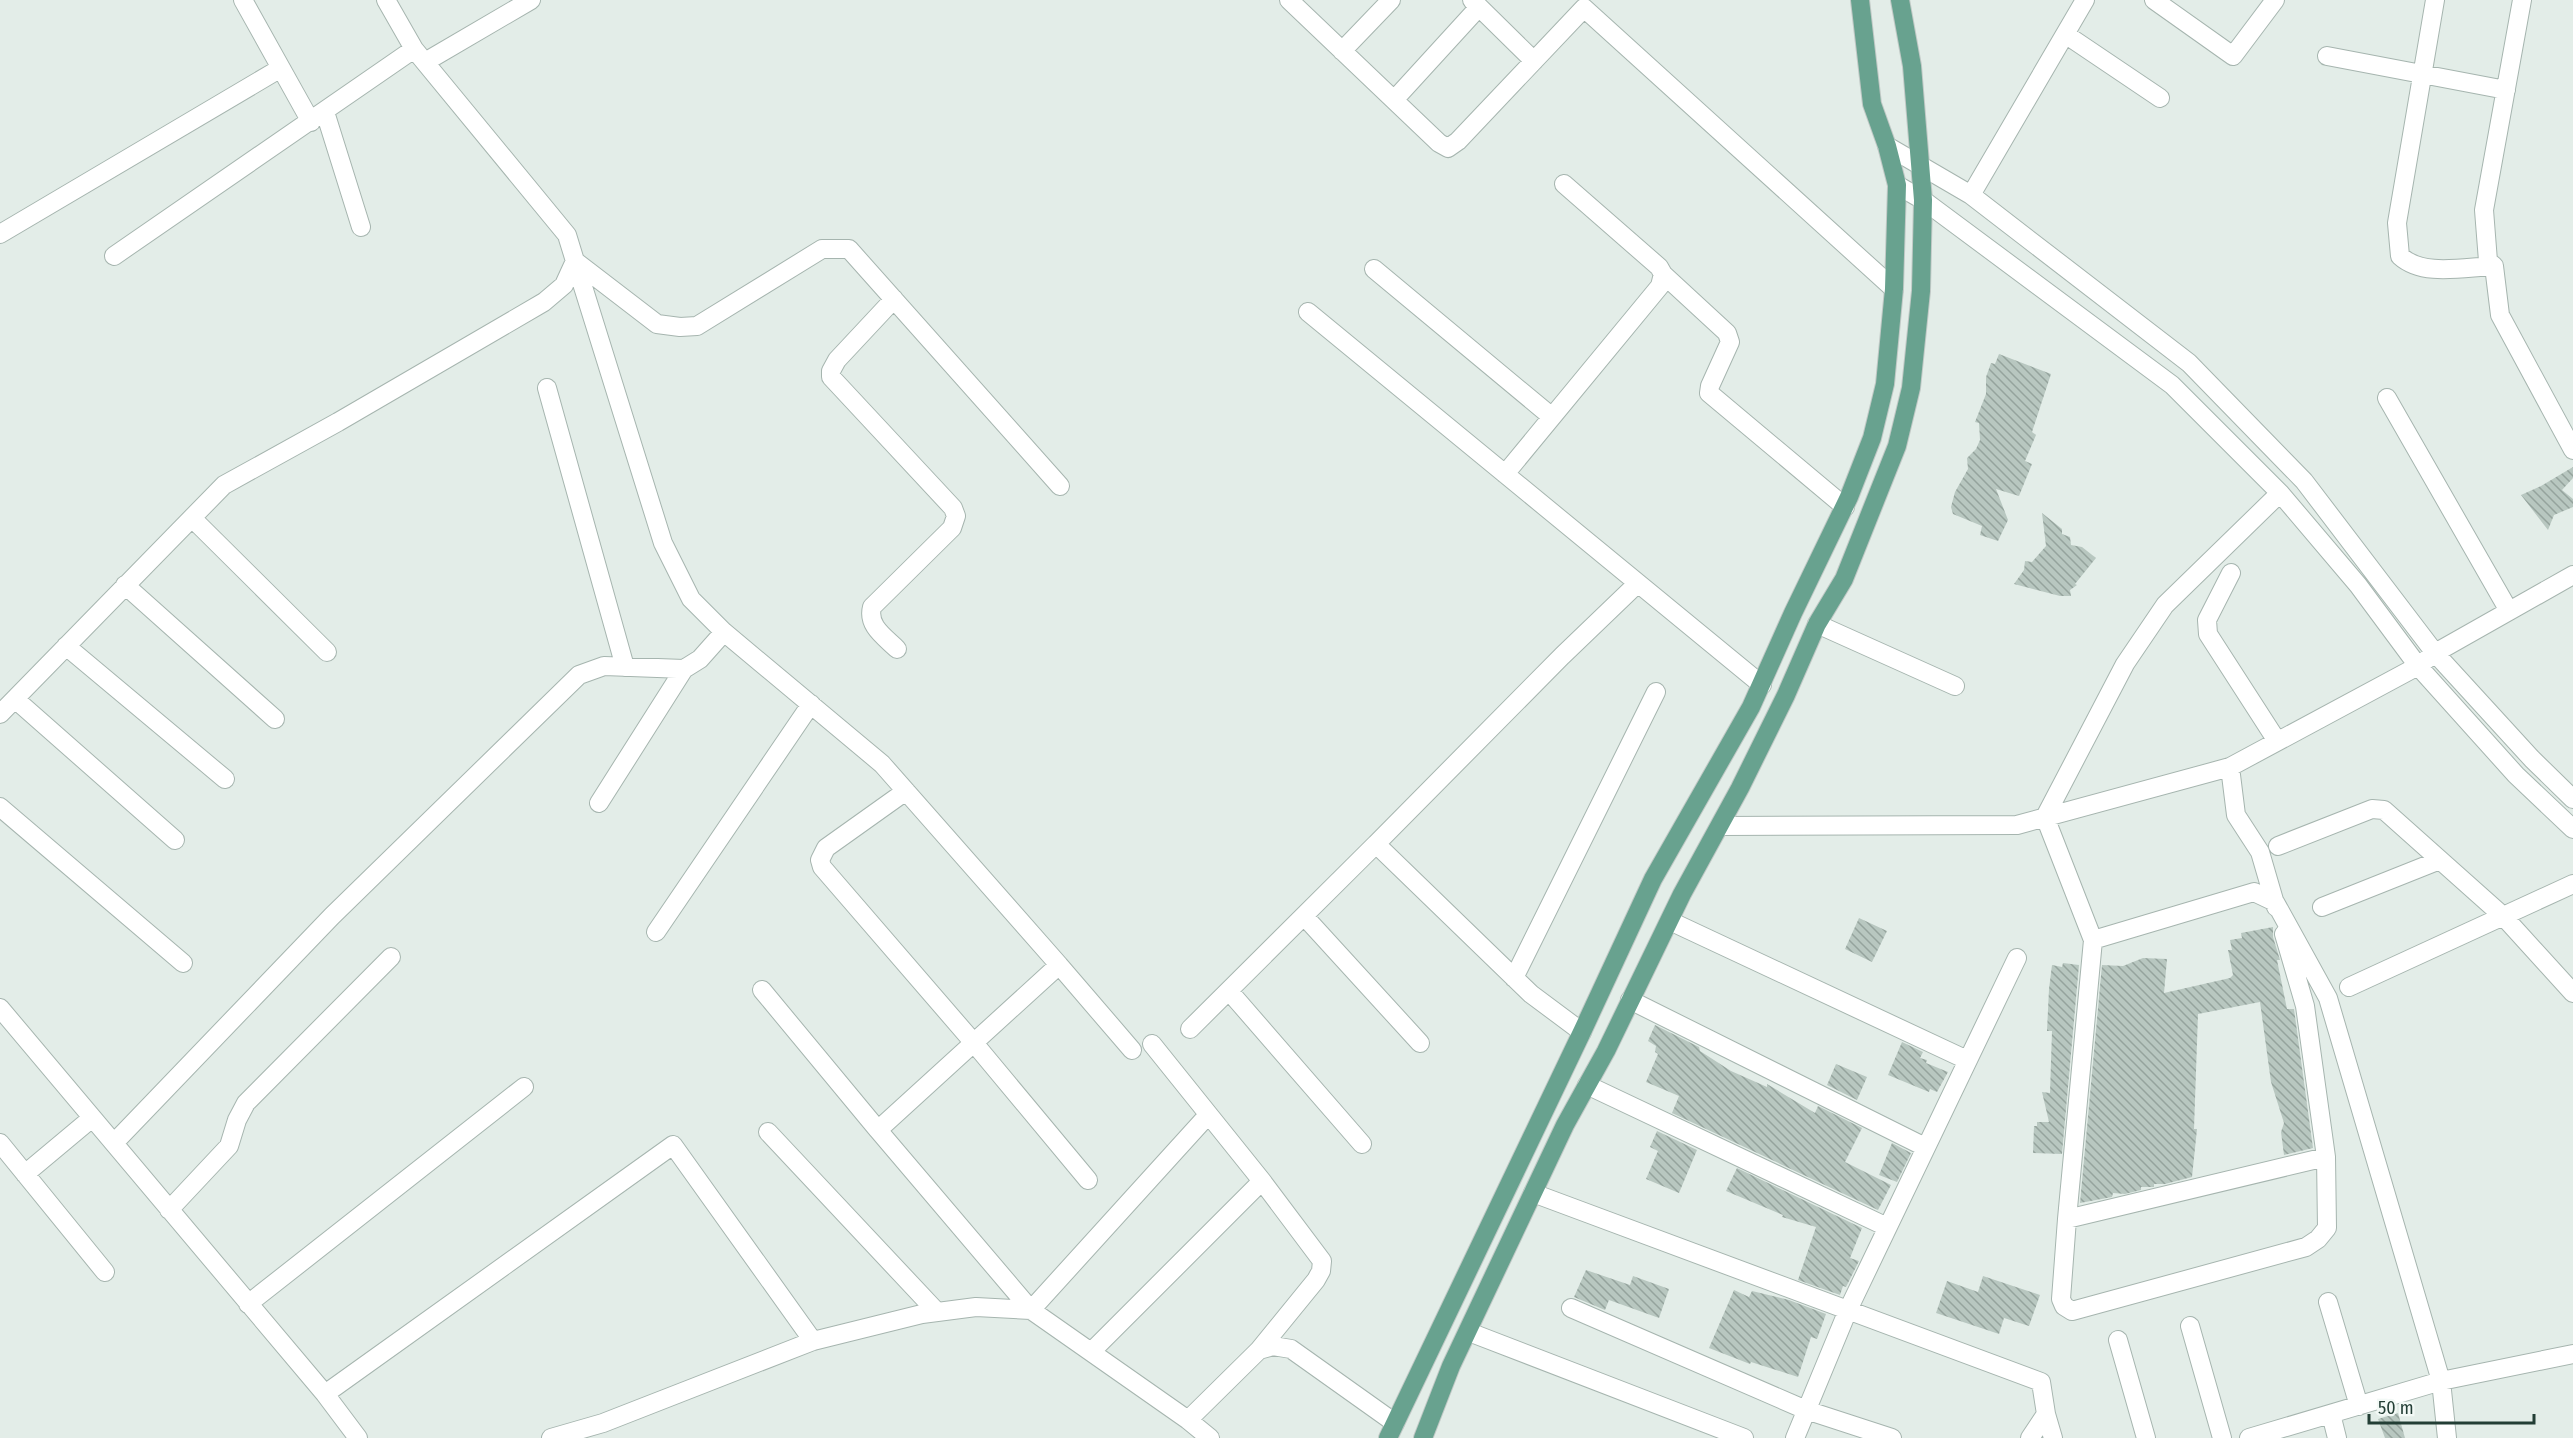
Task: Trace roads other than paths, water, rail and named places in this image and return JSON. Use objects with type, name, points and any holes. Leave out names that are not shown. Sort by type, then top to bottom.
[{"type":"main road","points":[[1392,1431],[1653,879],[1688,821],[1762,685],[1793,613],[1845,507],[1872,438],[1885,384],[1894,289],[1897,185],[1887,146],[1872,104],[1860,0]]},
{"type":"main road","points":[[1423,1438],[1451,1366],[1565,1125],[1721,826],[1782,703],[1817,624],[1844,579],[1898,446],[1911,388],[1921,291],[1923,200],[1912,66],[1900,0]]},
{"type":"street","points":[[243,0],[281,68],[318,117],[361,227]]},
{"type":"street","points":[[386,0],[419,55],[567,235],[663,543],[691,599],[724,632],[882,764],[1132,1050]]},
{"type":"street","points":[[114,256],[318,117],[419,55],[531,0]]},
{"type":"street","points":[[1290,0],[1439,143],[1448,148],[1458,141],[1584,9],[1894,289]]},
{"type":"street","points":[[1342,51],[1391,0]]},
{"type":"street","points":[[1971,195],[2085,0]]},
{"type":"street","points":[[2154,0],[2233,56],[2275,0]]},
{"type":"street","points":[[2435,0],[2397,223],[2400,255],[2409,264],[2427,268],[2494,266]]},
{"type":"street","points":[[2522,0],[2484,210],[2488,261],[2494,266],[2500,315],[2573,450]]},
{"type":"street","points":[[1394,100],[1475,4],[1534,61]]},
{"type":"street","points":[[2065,34],[2160,98]]},
{"type":"street","points":[[2327,56],[2506,90]]},
{"type":"street","points":[[0,234],[281,68]]},
{"type":"street","points":[[1887,146],[1971,195],[2188,363],[2304,481],[2435,653],[2532,759],[2573,799]]},
{"type":"street","points":[[1564,184],[1659,267],[1663,274],[1727,333],[1730,342],[1709,393],[1845,507]]},
{"type":"street","points":[[1897,185],[1923,200],[2172,385],[2280,493],[2358,585],[2418,666],[2517,775],[2573,828]]},
{"type":"street","points":[[575,261],[657,324],[680,327],[697,326],[822,249],[849,249],[1060,486]]},
{"type":"street","points":[[0,714],[224,485],[338,422],[544,302],[564,285],[575,261]]},
{"type":"street","points":[[1374,268],[1552,417]]},
{"type":"street","points":[[1505,474],[1660,286],[1663,274]]},
{"type":"street","points":[[894,299],[837,360],[831,371],[831,377],[953,508],[956,516],[952,528],[872,607],[869,616],[872,623],[897,650]]},
{"type":"street","points":[[1308,312],[1762,685]]},
{"type":"street","points":[[547,388],[625,667]]},
{"type":"street","points":[[2387,398],[2509,611]]},
{"type":"street","points":[[2230,767],[2236,815],[2260,852],[2305,1006],[2326,1157],[2328,1214],[2326,1228],[2318,1239],[2306,1247],[2072,1311],[2064,1306],[2061,1299],[2092,940],[2045,817],[2125,664],[2165,605],[2280,493]]},
{"type":"street","points":[[192,518],[327,652]]},
{"type":"street","points":[[2231,573],[2207,620],[2208,634],[2277,741]]},
{"type":"street","points":[[1721,826],[2018,825],[2230,767],[2418,666],[2435,653],[2573,574]]},
{"type":"street","points":[[1190,1029],[1562,656],[1638,583]]},
{"type":"street","points":[[125,585],[275,719]]},
{"type":"street","points":[[1817,624],[1955,686]]},
{"type":"street","points":[[599,803],[684,669],[700,659],[724,632]]},
{"type":"street","points":[[66,646],[225,779]]},
{"type":"street","points":[[114,1143],[332,916],[579,675],[604,666],[684,669]]},
{"type":"street","points":[[1514,978],[1656,692]]},
{"type":"street","points":[[15,699],[175,840]]},
{"type":"street","points":[[656,932],[810,704]]},
{"type":"street","points":[[906,791],[826,848],[820,860],[822,867],[974,1043],[1088,1180]]},
{"type":"street","points":[[0,807],[183,963]]},
{"type":"street","points":[[2278,846],[2379,808],[2384,810],[2504,917],[2573,993]]},
{"type":"street","points":[[1376,844],[1531,994],[1582,1032]]},
{"type":"street","points":[[2322,907],[2440,860]]},
{"type":"street","points":[[2349,987],[2573,884]]},
{"type":"street","points":[[2092,940],[2254,892],[2275,902],[2328,998],[2441,1381],[2447,1438]]},
{"type":"street","points":[[1304,916],[1420,1043]]},
{"type":"street","points":[[1670,921],[1967,1060]]},
{"type":"street","points":[[169,1210],[229,1146],[237,1120],[246,1103],[391,957]]},
{"type":"street","points":[[1795,1438],[1848,1310],[2017,958]]},
{"type":"street","points":[[878,1130],[1059,965]]},
{"type":"street","points":[[762,990],[1031,1310],[1188,1420],[1210,1438]]},
{"type":"street","points":[[1229,991],[1362,1144]]},
{"type":"street","points":[[1630,1000],[1925,1148]]},
{"type":"street","points":[[0,1008],[325,1394],[358,1438]]},
{"type":"street","points":[[1152,1044],[1262,1181],[1322,1261],[1321,1271],[1259,1350],[1188,1420]]},
{"type":"street","points":[[1587,1084],[1887,1227]]},
{"type":"street","points":[[248,1304],[524,1087]]},
{"type":"street","points":[[1031,1310],[1208,1115]]},
{"type":"street","points":[[26,1174],[92,1118]]},
{"type":"street","points":[[768,1132],[937,1312]]},
{"type":"street","points":[[0,1143],[105,1272]]},
{"type":"street","points":[[325,1394],[673,1145],[813,1341]]},
{"type":"street","points":[[2067,1219],[2326,1157]]},
{"type":"street","points":[[1091,1352],[1262,1181]]},
{"type":"street","points":[[1533,1193],[2040,1382],[2053,1438]]},
{"type":"street","points":[[2328,1302],[2359,1406]]},
{"type":"street","points":[[551,1438],[603,1423],[813,1341],[937,1312],[976,1307],[1031,1310]]},
{"type":"street","points":[[1571,1308],[1806,1410],[1892,1438]]},
{"type":"street","points":[[2190,1326],[2223,1438]]},
{"type":"street","points":[[1468,1332],[1744,1438]]},
{"type":"street","points":[[2118,1340],[2146,1438]]},
{"type":"street","points":[[1259,1350],[1273,1346],[1291,1349],[1392,1431]]},
{"type":"street","points":[[2249,1438],[2441,1381],[2573,1354]]},
{"type":"street","points":[[2030,1438],[2046,1414]]},
{"type":"street","points":[[2331,1414],[2337,1438]]}]
